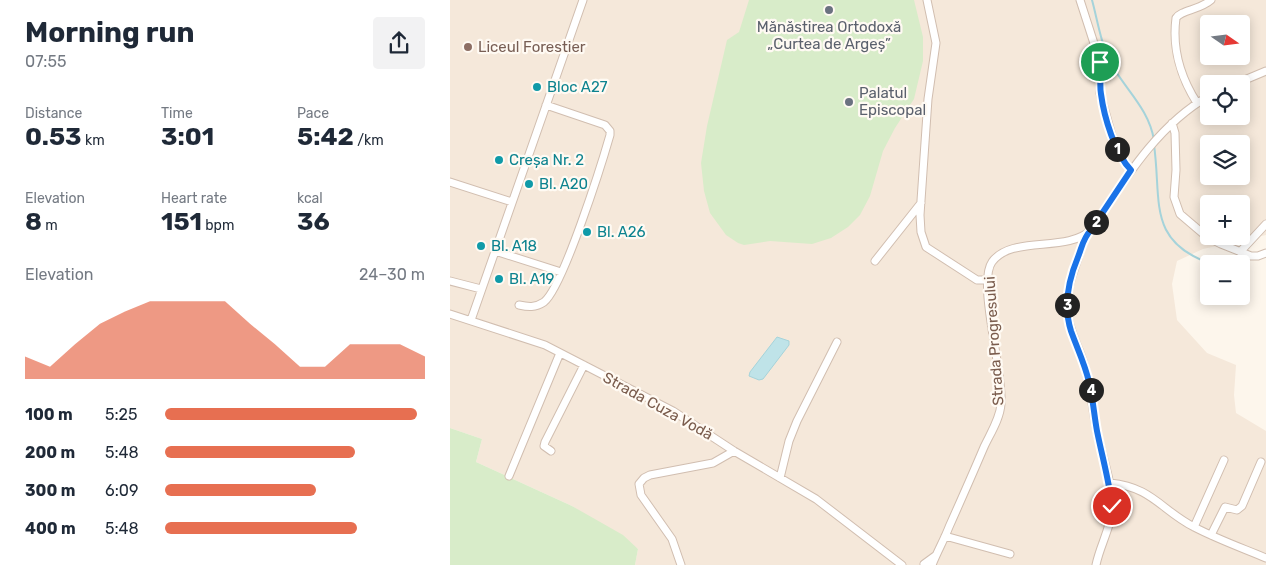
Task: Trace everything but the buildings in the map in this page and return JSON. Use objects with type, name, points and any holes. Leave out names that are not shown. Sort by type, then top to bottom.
[{"type":"street","points":[[471,320],[583,0]]},
{"type":"street","points":[[927,0],[936,44],[928,99],[921,203],[921,232],[926,247],[977,280],[987,280]]},
{"type":"street","points":[[1080,0],[1100,62],[1100,93],[1114,143],[1119,155],[1131,170]]},
{"type":"street","points":[[1196,103],[1188,89],[1179,64],[1176,18],[1181,13],[1194,10],[1211,0]]},
{"type":"street","points":[[1250,78],[1266,71]]},
{"type":"street","points":[[1096,565],[1111,514],[1110,483],[1097,430],[1090,383],[1071,330],[1067,313],[1070,281],[1082,249],[1084,236],[1091,230],[1131,170],[1172,123],[1200,101]]},
{"type":"street","points":[[519,305],[530,308],[544,302],[550,296],[579,228],[610,131],[605,125],[546,105]]},
{"type":"street","points":[[1172,123],[1176,141],[1174,197],[1180,214],[1207,237],[1240,252],[1258,256],[1266,253]]},
{"type":"street","points":[[450,182],[512,202]]},
{"type":"street","points":[[875,261],[921,203]]},
{"type":"street","points":[[1240,252],[1266,224]]},
{"type":"street","name":"Strada Progresului","points":[[932,565],[1000,409],[1001,396],[987,280],[992,262],[998,255],[1006,251],[1075,240],[1084,236]]},
{"type":"street","points":[[495,250],[561,272]]},
{"type":"street","points":[[450,281],[481,289]]},
{"type":"street","name":"Strada Cuza Vodă","points":[[450,323],[451,314],[534,341],[560,352],[673,410],[734,451],[816,499],[843,518],[901,565]]},
{"type":"street","points":[[780,478],[797,421],[837,342]]},
{"type":"street","points":[[509,476],[560,352]]},
{"type":"street","points":[[551,452],[544,446],[544,442],[584,365]]},
{"type":"street","points":[[681,565],[672,539],[641,495],[639,484],[650,475],[713,463],[734,451]]},
{"type":"street","points":[[1194,527],[1224,460]]},
{"type":"street","points":[[1211,535],[1226,506],[1237,510],[1242,506],[1261,462]]},
{"type":"street","points":[[1110,483],[1123,484],[1146,493],[1194,527],[1266,558]]},
{"type":"street","points":[[945,536],[1010,554]]},
{"type":"street","name":"Strada Progresului","points":[[923,565],[935,556]]},
{"type":"shaded area","points":[[450,0],[1266,0],[1266,235],[1250,239],[1250,195],[1200,195],[1200,245],[1221,245],[1203,249],[1177,261],[1172,284],[1177,320],[1207,353],[1236,365],[1234,395],[1236,413],[1266,431],[1266,565],[635,565],[638,549],[572,506],[476,462],[482,439],[450,428]]},
{"type":"green space","points":[[749,0],[914,0],[923,37],[923,61],[914,99],[883,151],[870,196],[860,215],[848,227],[831,238],[812,244],[770,241],[744,245],[738,243],[726,235],[710,213],[704,191],[701,163],[707,126],[727,40],[739,32]]},
{"type":"green space","points":[[450,428],[482,439],[476,462],[572,506],[623,535],[638,549],[635,565],[450,565]]},
{"type":"water","points":[[777,337],[789,341],[789,345],[763,379],[759,380],[749,376],[750,372]]},
{"type":"waterway","points":[[1092,0],[1109,59],[1143,110],[1148,119],[1154,140]]},
{"type":"waterway","points":[[1154,145],[1161,217],[1167,231],[1176,244],[1200,259]]},
{"type":"place","name":"Mănăstirea Ortodoxă „Curtea de Argeș”","points":[[829,10]]},
{"type":"place","name":"Liceul Forestier","points":[[468,47]]},
{"type":"place","name":"Bloc A27","points":[[537,87]]},
{"type":"place","name":"Palatul Episcopal","points":[[849,102]]},
{"type":"place","name":"Creșa Nr. 2","points":[[499,160]]},
{"type":"place","name":"Bl. A20","points":[[529,184]]},
{"type":"place","name":"Bl. A26","points":[[587,232]]},
{"type":"place","name":"Bl. A18","points":[[481,246]]},
{"type":"place","name":"Bl. A19","points":[[499,279]]},
{"type":"route","points":[[1100,62],[1100,93],[1114,143],[1119,155],[1131,170],[1091,230],[1084,236],[1082,249],[1074,266],[1070,281],[1067,313],[1071,330],[1090,383],[1097,430],[1110,483],[1112,506]]}]
